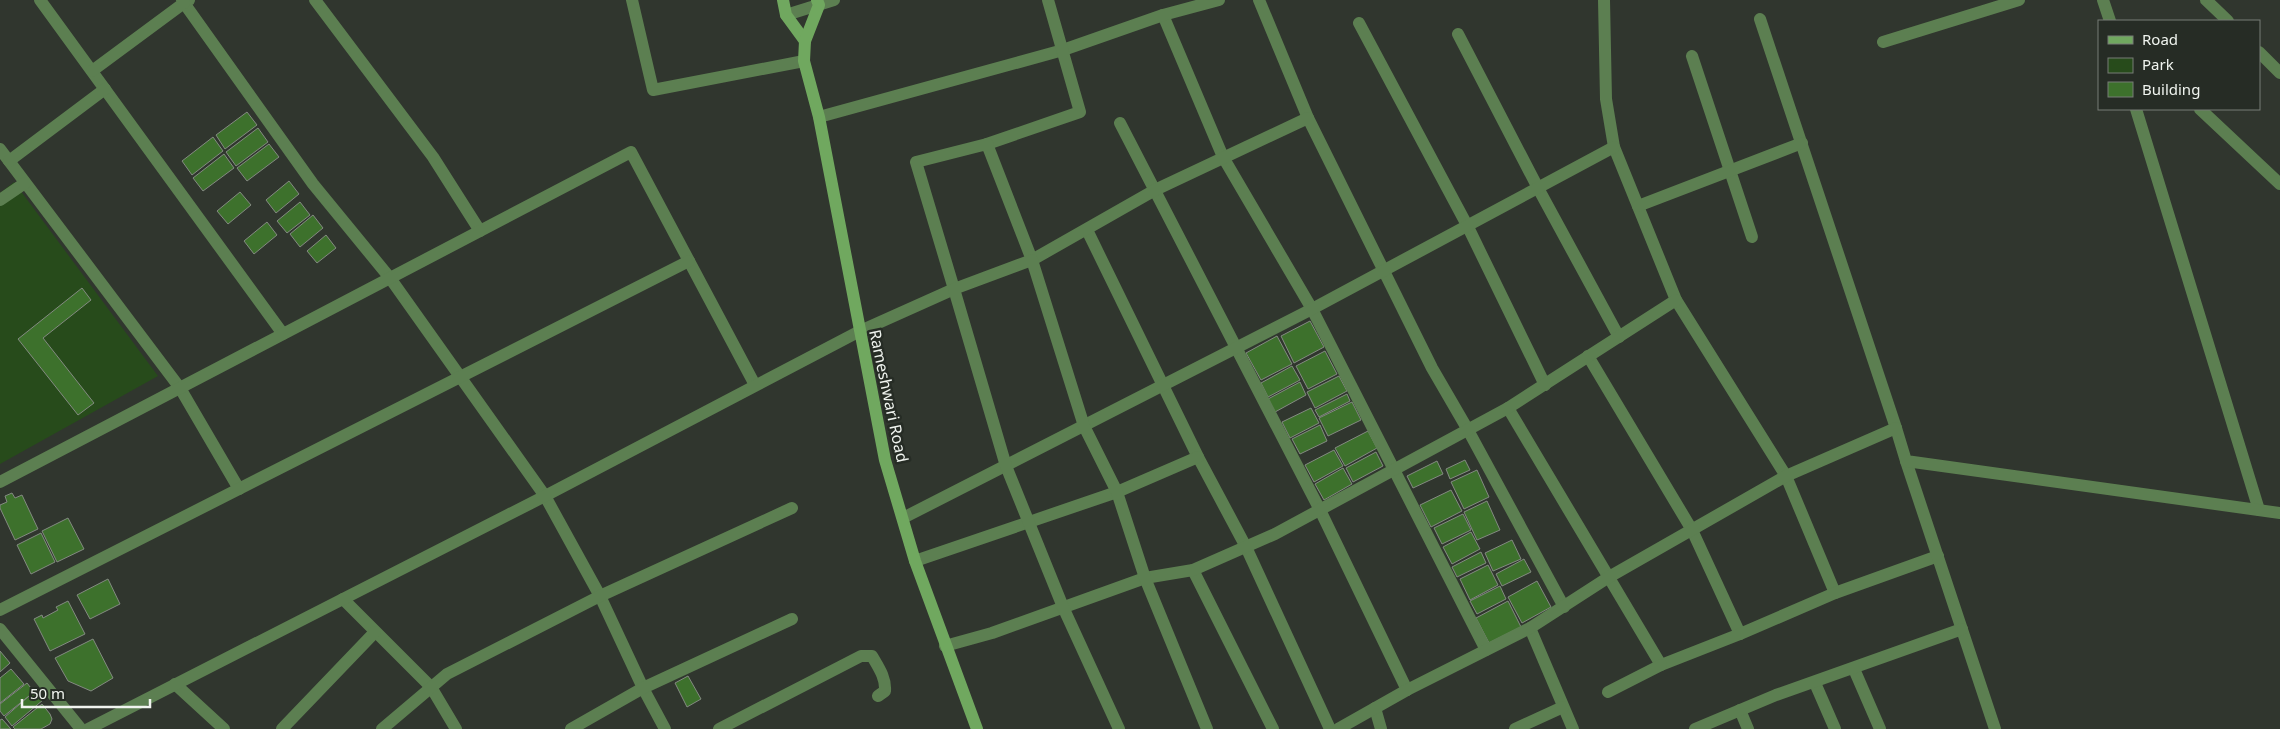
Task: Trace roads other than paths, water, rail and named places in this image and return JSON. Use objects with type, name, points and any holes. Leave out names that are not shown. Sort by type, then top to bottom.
[{"type":"main road","points":[[783,0],[786,15],[805,41]]},
{"type":"main road","name":"Rameshwari Road","points":[[818,2],[805,41],[804,61],[819,117],[858,332],[885,460],[915,561],[944,646],[977,729]]},
{"type":"street","points":[[40,0],[283,334]]},
{"type":"street","points":[[315,0],[433,157],[480,231]]},
{"type":"street","points":[[632,0],[653,90],[804,61]]},
{"type":"street","points":[[786,15],[818,2],[834,0]]},
{"type":"street","points":[[1048,0],[1080,112],[987,144],[916,162],[1006,466],[1063,607],[1119,729]]},
{"type":"street","points":[[819,117],[1063,50],[1163,15],[1219,0]]},
{"type":"street","points":[[1259,0],[1308,118],[1432,368],[1468,430],[1564,607]]},
{"type":"street","points":[[1604,0],[1606,99],[1614,147],[1676,300],[1786,476],[1835,593]]},
{"type":"street","points":[[1883,42],[2019,0]]},
{"type":"street","points":[[2103,0],[2110,20]]},
{"type":"street","points":[[2206,0],[2227,20]]},
{"type":"street","points":[[92,71],[185,1],[313,184],[390,278],[545,496],[600,596],[643,688],[665,729]]},
{"type":"street","points":[[1163,15],[1224,157],[1312,309],[1486,650]]},
{"type":"street","points":[[1760,19],[1995,729]]},
{"type":"street","points":[[1360,23],[1468,227],[1545,385]]},
{"type":"street","points":[[1458,34],[1538,188],[1620,337]]},
{"type":"street","points":[[2260,53],[2280,73]]},
{"type":"street","points":[[1692,56],[1752,237]]},
{"type":"street","points":[[9,161],[105,89]]},
{"type":"street","points":[[2136,110],[2259,510]]},
{"type":"street","points":[[2201,110],[2280,184]]},
{"type":"street","points":[[88,729],[545,496],[858,332],[954,289],[1032,260],[1155,190],[1308,118]]},
{"type":"street","points":[[1120,123],[1320,510],[1406,690]]},
{"type":"street","points":[[1638,206],[1802,142]]},
{"type":"street","points":[[987,144],[1032,260],[1084,426],[1118,492],[1145,578],[1207,729]]},
{"type":"street","points":[[903,518],[1236,349],[1468,227],[1614,147]]},
{"type":"street","points":[[0,149],[180,388],[239,489]]},
{"type":"street","points":[[0,482],[631,152],[755,385]]},
{"type":"street","points":[[0,200],[25,183]]},
{"type":"street","points":[[1087,230],[1198,457],[1246,547],[1330,729]]},
{"type":"street","points":[[0,610],[689,261]]},
{"type":"street","points":[[944,646],[992,633],[1145,578],[1193,570],[1275,534],[1508,408],[1676,300]]},
{"type":"street","points":[[1588,356],[1692,530],[1740,634]]},
{"type":"street","points":[[1508,408],[1661,665]]},
{"type":"street","points":[[1338,729],[1406,690],[1530,628],[1609,577],[1786,476],[1896,428]]},
{"type":"street","points":[[915,561],[1118,492],[1198,457]]},
{"type":"street","points":[[1906,461],[2280,514]]},
{"type":"street","points":[[382,729],[447,674],[600,596],[792,508]]},
{"type":"street","points":[[1608,692],[1661,665],[1740,634],[1835,593],[1938,556]]},
{"type":"street","points":[[1193,570],[1273,729]]},
{"type":"street","points":[[343,599],[431,687],[456,729]]},
{"type":"street","points":[[571,729],[643,688],[792,619]]},
{"type":"street","points":[[1530,628],[1573,729]]},
{"type":"street","points":[[0,629],[81,729]]},
{"type":"street","points":[[1695,729],[1776,695],[1854,669],[1962,629]]},
{"type":"street","points":[[282,729],[375,632]]},
{"type":"street","points":[[718,729],[861,656],[872,656],[880,670],[885,683],[885,691],[878,696]]},
{"type":"street","points":[[1854,669],[1880,729]]},
{"type":"street","points":[[1814,682],[1835,729]]},
{"type":"street","points":[[175,684],[224,729]]},
{"type":"street","points":[[1516,729],[1563,707]]},
{"type":"street","points":[[1375,708],[1382,729]]},
{"type":"street","points":[[1740,710],[1748,729]]}]
